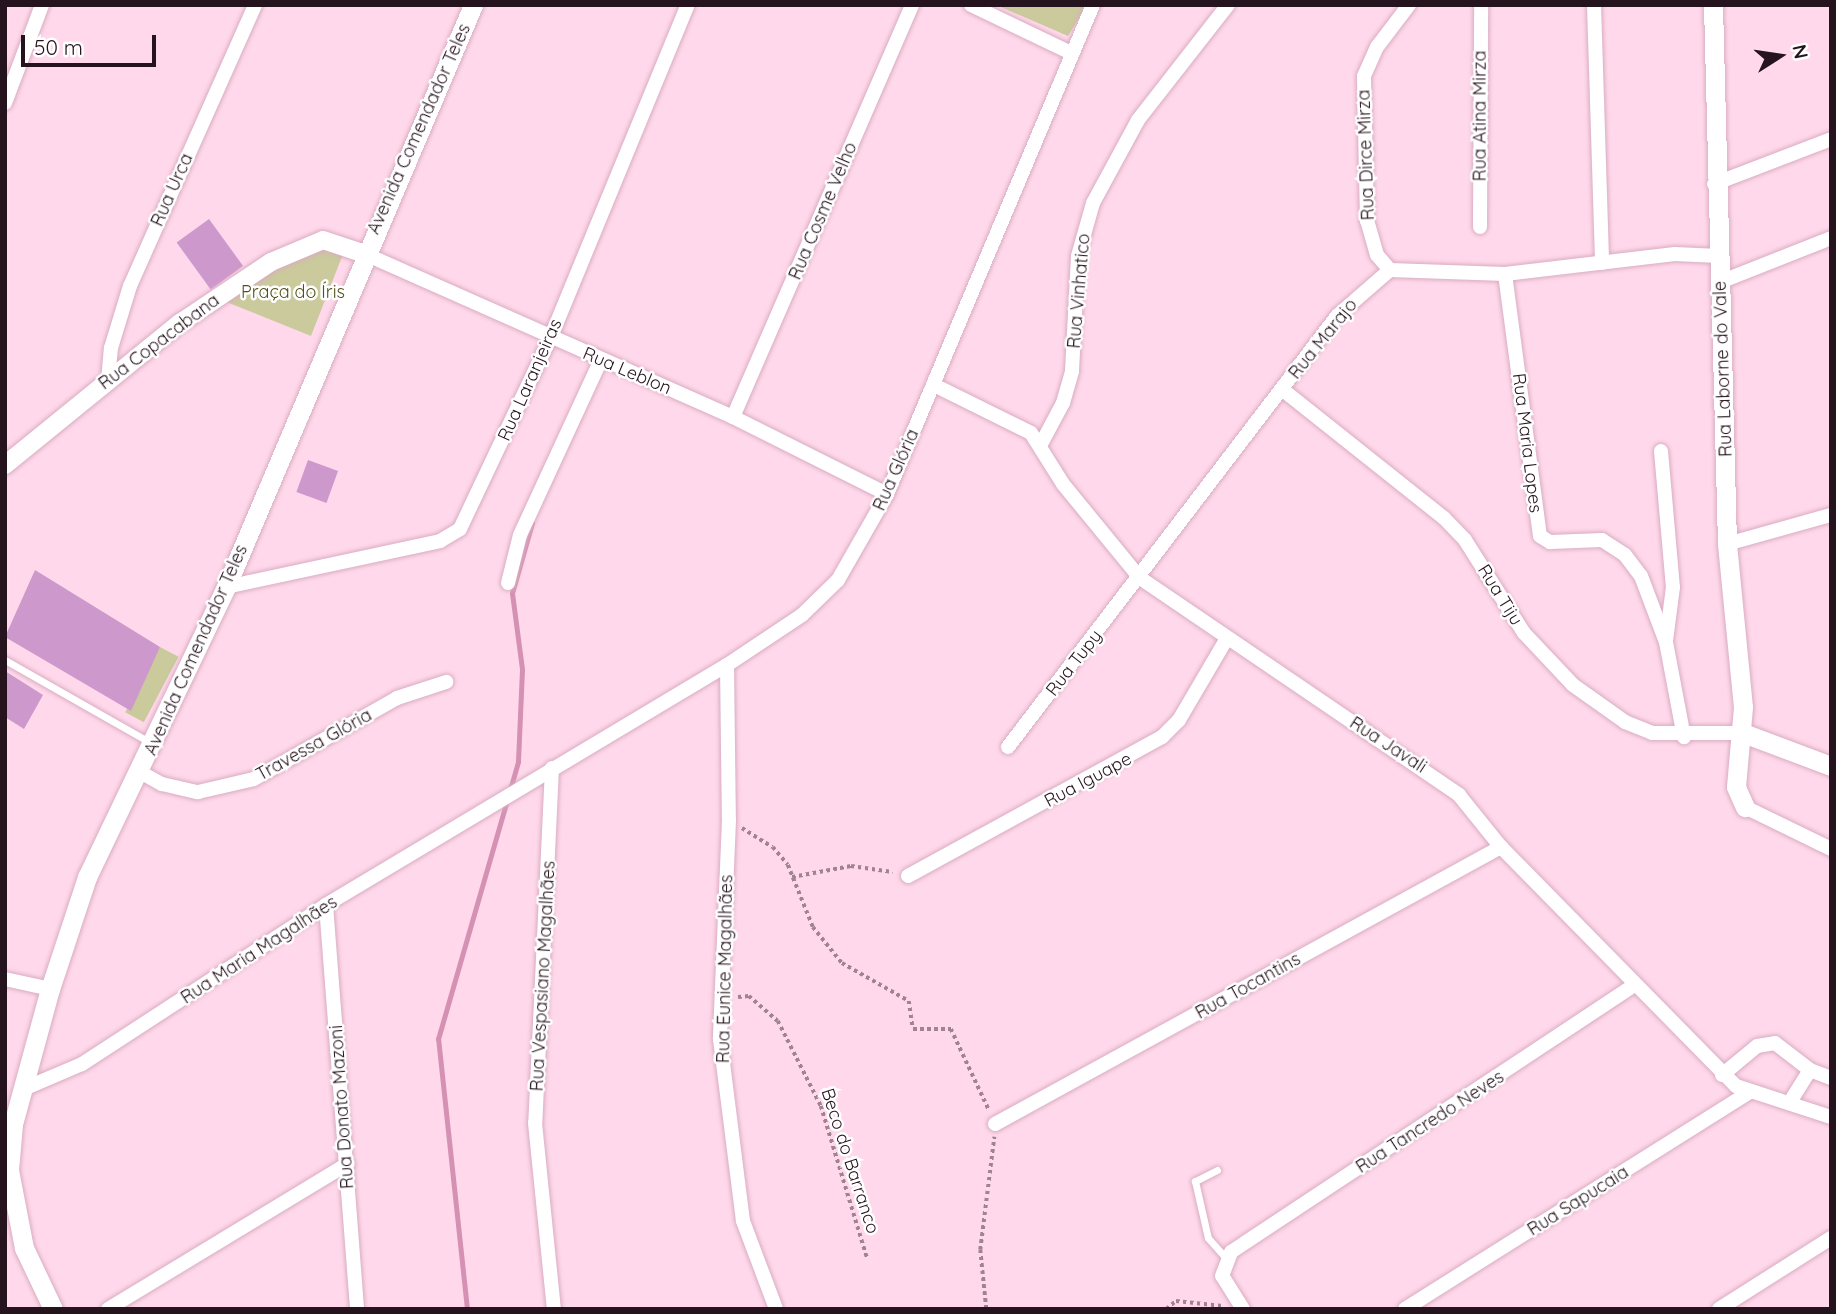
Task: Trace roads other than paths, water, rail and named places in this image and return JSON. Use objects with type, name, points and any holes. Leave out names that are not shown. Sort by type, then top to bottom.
[{"type":"main road","name":"Rua Laborne do Vale","points":[[1713,5],[1714,184],[1720,282],[1727,544],[1743,733],[1736,787],[1745,807]]},
{"type":"main road","name":"Avenida Comendador Teles","points":[[53,1309],[23,1248],[7,1170],[21,1090],[50,989],[87,877],[154,745],[226,587],[472,6]]},
{"type":"main road","points":[[1743,733],[1831,766]]},
{"type":"street","points":[[5,103],[42,5]]},
{"type":"street","name":"Rua Urca","points":[[108,381],[111,348],[130,286],[255,5]]},
{"type":"street","name":"Rua Laranjeiras","points":[[226,587],[453,535],[467,519],[550,339],[688,5]]},
{"type":"street","name":"Rua Cosme Velho","points":[[733,417],[912,5]]},
{"type":"street","points":[[971,5],[1070,53]]},
{"type":"street","name":"Rua Glória","points":[[521,786],[727,664],[802,615],[838,580],[887,494],[1070,53],[1093,5]]},
{"type":"street","name":"Rua Vinhatico","points":[[1040,446],[1063,403],[1072,371],[1078,256],[1093,203],[1138,120],[1227,5]]},
{"type":"street","name":"Rua Dirce Mirza","points":[[1390,270],[1377,255],[1367,221],[1364,76],[1377,47],[1409,5]]},
{"type":"street","name":"Rua Atina Mirza","points":[[1480,5],[1480,227]]},
{"type":"street","points":[[1594,5],[1602,263]]},
{"type":"street","points":[[1714,184],[1831,139]]},
{"type":"street","points":[[1720,282],[1831,238]]},
{"type":"street","name":"Rua Copacabana","points":[[5,465],[180,323],[306,244],[335,242],[365,254]]},
{"type":"street","name":"Rua Leblon","points":[[365,254],[550,339],[733,417],[887,494]]},
{"type":"street","points":[[1390,270],[1506,274],[1675,254],[1719,256]]},
{"type":"street","name":"Rua Marajo","points":[[1140,578],[1337,316],[1390,270]]},
{"type":"street","name":"Rua Maria Lopes","points":[[1506,274],[1541,536],[1550,542],[1590,537],[1616,547],[1641,576],[1666,642],[1684,737]]},
{"type":"street","points":[[508,583],[520,535],[610,364]]},
{"type":"street","name":"Rua Javali","points":[[934,385],[1017,422],[1040,446],[1063,484],[1140,578],[1226,640],[1427,770],[1459,795],[1502,847],[1722,1075],[1750,1092],[1831,1117]]},
{"type":"street","name":"Rua Tiju","points":[[1283,390],[1444,518],[1465,540],[1524,633],[1573,685],[1625,722],[1684,737],[1743,733]]},
{"type":"street","points":[[1661,451],[1673,587],[1666,642]]},
{"type":"street","points":[[1727,544],[1831,515]]},
{"type":"street","name":"Rua Tupy","points":[[1008,747],[1140,578]]},
{"type":"street","name":"Rua Iguape","points":[[908,876],[1162,737],[1179,720],[1226,640]]},
{"type":"street","name":"Rua Eunice Magalhães","points":[[727,664],[729,820],[722,997],[727,1126],[743,1221],[776,1309]]},
{"type":"street","name":"Travessa Glória","points":[[140,772],[162,784],[198,792],[254,779],[397,698],[446,682]]},
{"type":"street","name":"Rua Vespasiano Magalhães","points":[[552,768],[535,1123],[554,1309]]},
{"type":"street","name":"Rua Maria Magalhães","points":[[21,1090],[91,1059],[326,905],[521,786]]},
{"type":"street","points":[[1745,807],[1831,849]]},
{"type":"street","name":"Rua Tocantins","points":[[995,1124],[1502,847]]},
{"type":"street","name":"Rua Donato Mazoni","points":[[326,905],[357,1309]]},
{"type":"street","points":[[5,979],[50,989]]},
{"type":"street","name":"Rua Tancredo Neves","points":[[1225,1257],[1634,985]]},
{"type":"street","points":[[1722,1075],[1770,1042],[1811,1069],[1831,1077]]},
{"type":"street","points":[[1789,1103],[1811,1069]]},
{"type":"street","name":"Rua Sapucaia","points":[[1405,1309],[1750,1092]]},
{"type":"street","points":[[108,1309],[347,1164]]},
{"type":"street","points":[[1719,1309],[1831,1238]]},
{"type":"street","points":[[1225,1257],[1222,1276],[1240,1305]]},
{"type":"lane","points":[[5,660],[154,745]]},
{"type":"lane","points":[[1217,1170],[1195,1181],[1208,1238],[1225,1257]]},
{"type":"waterway","points":[[467,1309],[438,1039],[518,761],[522,669],[512,593],[532,523]]},
{"type":"park label","name":"Praça do Íris","points":[[293,292]]}]
